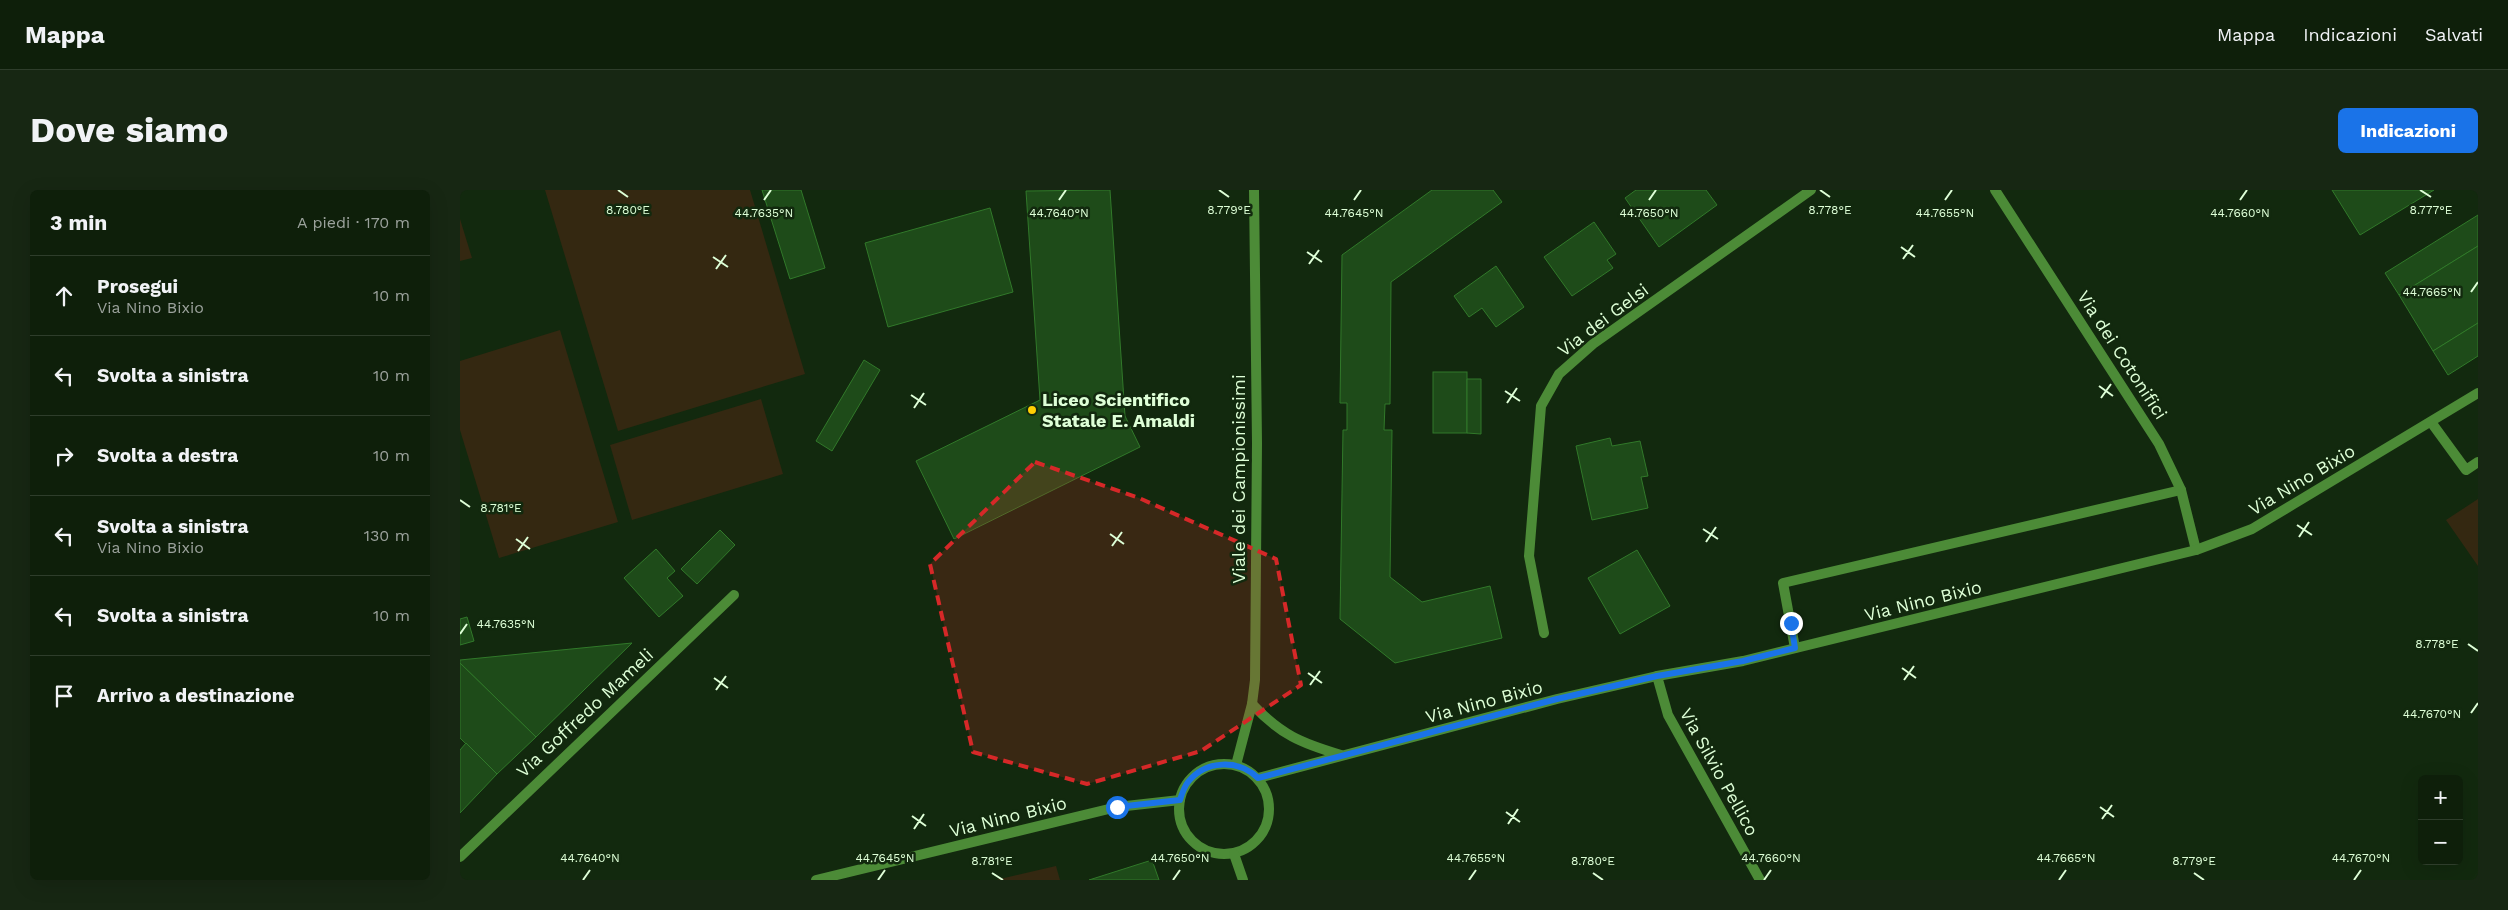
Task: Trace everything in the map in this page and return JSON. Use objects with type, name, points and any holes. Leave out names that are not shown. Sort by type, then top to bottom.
[{"type":"street","name":"Viale dei Campionissimi","points":[[1236,765],[1252,704],[1255,680],[1257,443],[1254,190]]},
{"type":"street","name":"Via dei Gelsi","points":[[1544,633],[1530,556],[1541,406],[1559,374],[1593,344],[1811,190]]},
{"type":"street","name":"Via dei Cotonifici","points":[[1995,190],[2159,444],[2181,490],[2196,550]]},
{"type":"street","name":"Via Nino Bixio","points":[[1258,778],[1547,702],[1657,676],[1743,661],[2196,550],[2252,529],[2478,393]]},
{"type":"street","points":[[2431,422],[2466,470],[2478,462]]},
{"type":"street","points":[[1795,648],[1783,583],[2181,490]]},
{"type":"street","name":"Via Goffredo Mameli","points":[[460,857],[734,595]]},
{"type":"street","name":"Via Silvio Pellico","points":[[1657,676],[1668,715],[1760,880]]},
{"type":"street","points":[[1252,704],[1270,723],[1300,742],[1342,756]]},
{"type":"street","points":[[1218,764],[1236,765],[1249,770],[1258,778],[1267,792],[1270,807],[1268,823],[1260,838],[1248,848],[1234,854],[1221,855],[1208,852],[1188,837],[1182,826],[1179,813],[1180,800],[1187,783],[1200,770],[1218,764]]},
{"type":"street","name":"Via Nino Bixio","points":[[816,880],[1117,807],[1180,800]]},
{"type":"street","points":[[1234,854],[1243,880]]},
{"type":"highlighted area","points":[[1035,462],[1139,498],[1276,559],[1301,685],[1201,751],[1087,784],[973,752],[930,564]]},
{"type":"shaded area","points":[[545,190],[750,190],[805,374],[618,431]]},
{"type":"shaded area","points":[[460,219],[472,258],[460,261]]},
{"type":"shaded area","points":[[560,330],[618,522],[499,558],[460,430],[460,361]]},
{"type":"shaded area","points":[[761,399],[783,474],[632,520],[610,445]]},
{"type":"shaded area","points":[[2478,499],[2478,566],[2446,520]]},
{"type":"shaded area","points":[[1056,866],[1060,880],[996,880]]},
{"type":"building","points":[[762,190],[801,190],[825,268],[790,279]]},
{"type":"building","points":[[1110,190],[1125,416],[1140,447],[954,539],[916,461],[1040,400],[1026,191]]},
{"type":"building","points":[[1432,190],[1493,190],[1502,202],[1391,282],[1390,404],[1385,404],[1384,430],[1392,430],[1390,577],[1422,602],[1490,586],[1502,638],[1395,663],[1340,619],[1343,430],[1347,430],[1347,403],[1340,403],[1342,255]]},
{"type":"building","points":[[1636,190],[1706,190],[1717,205],[1659,247],[1625,198]]},
{"type":"building","points":[[2332,190],[2434,190],[2360,235]]},
{"type":"building","points":[[990,208],[1013,292],[888,327],[865,243]]},
{"type":"building","points":[[2478,215],[2478,246],[2399,295],[2385,273]]},
{"type":"building","points":[[1594,222],[1616,254],[1607,260],[1613,268],[1572,296],[1544,257]]},
{"type":"building","points":[[2478,246],[2478,323],[2433,351],[2399,295]]},
{"type":"building","points":[[1496,266],[1524,307],[1496,327],[1482,308],[1469,317],[1454,296]]},
{"type":"building","points":[[2478,323],[2478,356],[2448,375],[2433,351]]},
{"type":"building","points":[[864,360],[880,370],[832,451],[816,441]]},
{"type":"building","points":[[1433,372],[1467,372],[1467,433],[1433,433]]},
{"type":"building","points":[[1467,379],[1481,379],[1481,434],[1467,433]]},
{"type":"building","points":[[1610,438],[1612,446],[1640,441],[1648,476],[1641,477],[1648,508],[1592,520],[1576,446]]},
{"type":"building","points":[[720,530],[735,545],[697,584],[681,569]]},
{"type":"building","points":[[656,549],[675,571],[667,578],[683,596],[659,617],[624,578]]},
{"type":"building","points":[[1637,550],[1670,606],[1620,634],[1588,578]]},
{"type":"building","points":[[467,617],[474,641],[460,645],[460,619]]},
{"type":"building","points":[[632,643],[536,737],[460,663],[460,660]]},
{"type":"building","points":[[460,663],[536,737],[497,774],[460,738]]},
{"type":"building","points":[[466,743],[497,774],[460,813],[460,750]]},
{"type":"building","points":[[1152,860],[1159,880],[1089,880]]},
{"type":"place","name":"Liceo Scientifico Statale E. Amaldi","points":[[1032,410]]},
{"type":"route","points":[[1117,807],[1180,800],[1187,783],[1200,770],[1218,764],[1236,765],[1249,770],[1258,778],[1557,699],[1657,676],[1743,661],[1795,648],[1791,623]]}]
